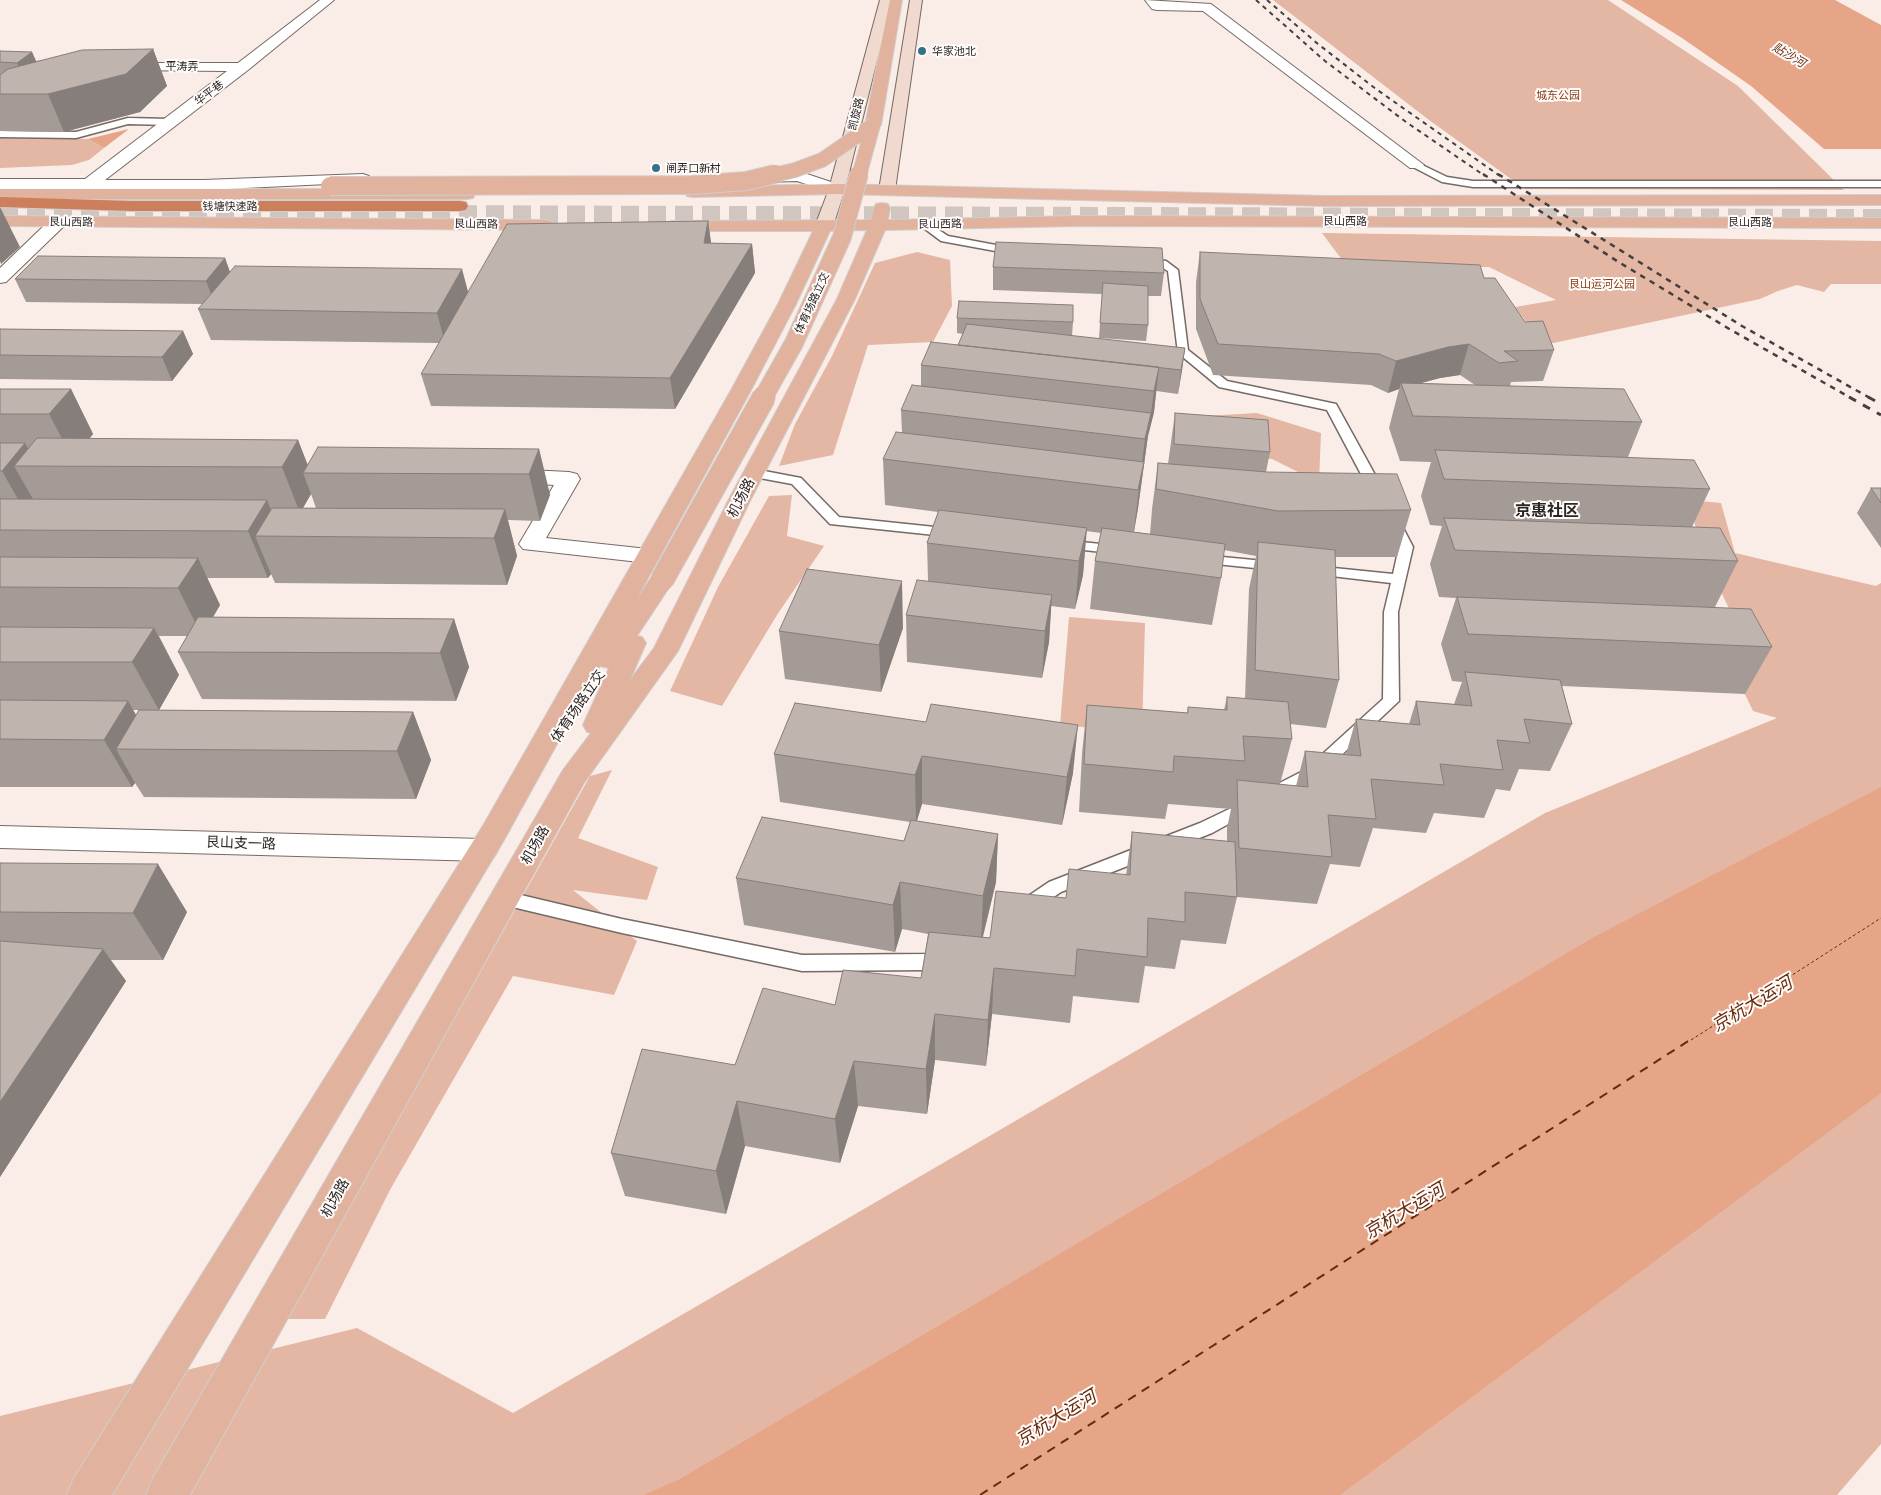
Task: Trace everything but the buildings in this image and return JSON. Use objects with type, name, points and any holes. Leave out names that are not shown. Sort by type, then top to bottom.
[{"type":"highway","name":"钱塘快速路","points":[[0,202],[142,206],[460,206]]},
{"type":"main road","name":"凯旋路","points":[[824,226],[837,189],[886,0]]},
{"type":"main road","name":"体育场路立交","points":[[488,841],[662,580],[794,342],[842,237],[873,125],[896,0]]},
{"type":"main road","points":[[887,190],[916,0]]},
{"type":"main road","points":[[209,193],[330,186],[693,185],[746,181],[795,170],[822,160],[873,125]]},
{"type":"main road","name":"艮山西路","points":[[0,194],[209,193],[399,195],[837,189],[1325,201],[1881,200]]},
{"type":"main road","name":"机场路","points":[[167,1495],[573,777],[665,651],[754,474],[846,299],[878,225],[887,190]]},
{"type":"main road","name":"艮山西路","points":[[0,221],[559,225]]},
{"type":"main road","name":"艮山西路","points":[[658,226],[824,226],[1076,221],[1881,222]]},
{"type":"main road","points":[[88,1495],[488,841],[787,304],[824,226]]},
{"type":"main road","name":"体育场路立交","points":[[573,777],[662,580]]},
{"type":"street","name":"华平巷","points":[[89,184],[328,0]]},
{"type":"street","points":[[1151,0],[1157,6],[1206,7],[1416,165]]},
{"type":"street","name":"平涛弄","points":[[104,66],[243,67]]},
{"type":"street","name":"艮山西路","points":[[0,184],[203,185],[340,179],[798,176],[837,189]]},
{"type":"street","points":[[0,278],[58,222]]},
{"type":"street","points":[[488,475],[569,479],[531,544],[648,556]]},
{"type":"street","name":"艮山支一路","points":[[0,837],[488,841]]},
{"type":"lane","points":[[0,134],[76,135],[128,121],[169,122]]},
{"type":"lane","points":[[1416,165],[1445,180],[1473,184],[1881,184]]},
{"type":"lane","points":[[925,224],[945,239],[1031,254]]},
{"type":"lane","points":[[1008,919],[1055,887],[1206,828],[1311,774],[1391,701],[1391,612],[1406,547],[1332,407],[1223,384],[1182,351],[1173,270],[1162,262],[1125,260]]},
{"type":"lane","points":[[754,474],[796,481],[835,521],[964,534]]},
{"type":"lane","points":[[1052,543],[1132,552]]},
{"type":"lane","points":[[1191,558],[1398,579]]},
{"type":"lane","points":[[504,898],[622,926],[802,963],[926,962],[959,955]]},
{"type":"green space","name":"城东公园","points":[[1273,0],[1608,0],[1738,86],[1844,190],[1525,189],[1429,120]]},
{"type":"green space","points":[[0,138],[88,139],[104,148],[89,160],[72,165],[0,168]]},
{"type":"green space","name":"艮山运河公园","points":[[1322,233],[1881,241],[1881,284],[1831,284],[1824,292],[1797,285],[1760,299],[1544,345],[1515,307],[1556,300],[1489,267],[1348,268]]},
{"type":"green space","points":[[917,252],[950,260],[952,306],[933,342],[868,345],[833,455],[779,466],[795,424],[832,356],[875,263]]},
{"type":"green space","points":[[1257,413],[1321,433],[1318,506],[1300,473],[1272,459],[1176,450],[1186,417]]},
{"type":"green space","points":[[792,495],[787,536],[824,546],[777,615],[722,706],[670,691],[718,587],[769,496]]},
{"type":"green space","points":[[1689,500],[1721,503],[1735,553],[1876,586],[1881,583],[1881,1444],[1837,1495],[0,1495],[0,1416],[357,1328],[513,1413],[1545,813],[1777,718],[1753,711],[1716,634],[1736,623],[1701,550]]},
{"type":"green space","points":[[1069,617],[1145,623],[1142,732],[1060,725]]},
{"type":"green space","points":[[612,770],[578,838],[658,867],[647,900],[573,890],[637,941],[614,995],[513,976],[391,1188],[325,1319],[286,1319],[590,776]]},
{"type":"water","name":"贴沙河","points":[[1621,0],[1835,0],[1881,25],[1881,149],[1824,149],[1751,86],[1682,38]]},
{"type":"water","points":[[129,129],[104,148],[88,139]]},
{"type":"water","name":"京杭大运河","points":[[1881,787],[1881,1093],[1340,1495],[644,1495],[680,1479],[1594,937]]},
{"type":"ferry route","points":[[1691,1040],[1881,918]]},
{"type":"ferry route","points":[[980,1495],[1693,1038]]},
{"type":"tunnel","points":[[0,213],[1881,218]]},
{"type":"railway","points":[[1256,0],[1325,61],[1406,122],[1485,176]]},
{"type":"railway","points":[[1267,0],[1318,44],[1376,89],[1500,176]]},
{"type":"railway","points":[[1483,174],[1617,261],[1731,330],[1851,398]]},
{"type":"railway","points":[[1498,174],[1742,326],[1870,398]]},
{"type":"railway","points":[[1849,397],[1881,415]]},
{"type":"railway","points":[[1868,397],[1881,404]]},
{"type":"place","name":"华家池北","points":[[922,51]]},
{"type":"place","name":"闸弄口新村","points":[[656,168]]},
{"type":"district","name":"京惠社区","points":[[1547,511]]}]
